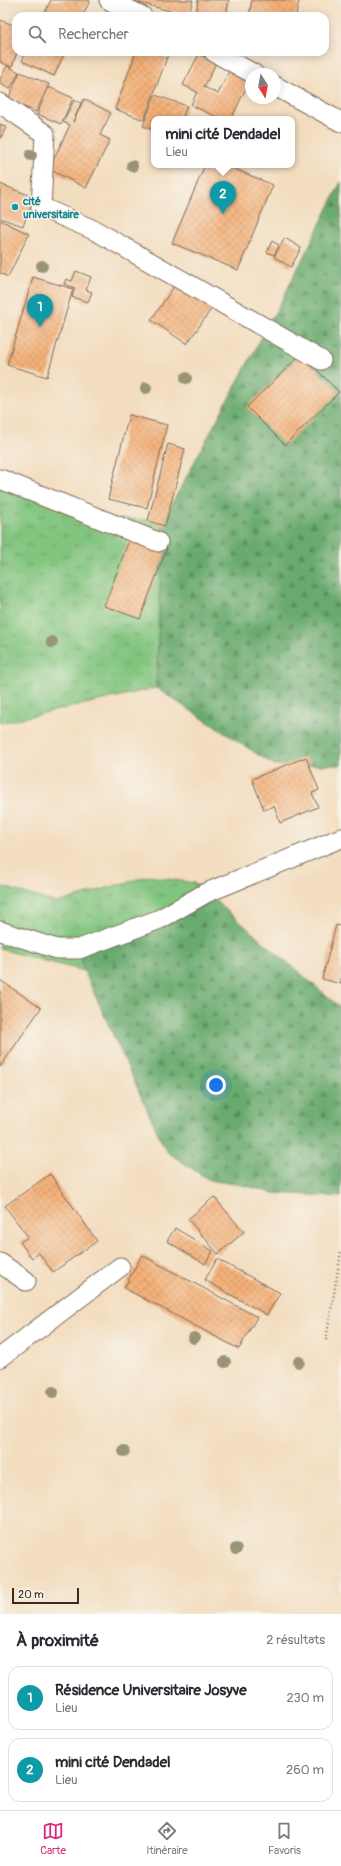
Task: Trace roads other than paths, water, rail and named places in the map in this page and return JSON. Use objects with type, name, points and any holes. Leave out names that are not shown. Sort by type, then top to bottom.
[{"type":"street","points":[[109,0],[134,12]]},
{"type":"street","points":[[221,56],[245,69]]},
{"type":"street","points":[[281,89],[341,122]]},
{"type":"street","points":[[0,103],[45,134],[41,207],[96,231],[321,360]]},
{"type":"street","points":[[0,479],[158,542]]},
{"type":"street","points":[[0,931],[57,949],[79,949],[160,919],[206,893],[341,838]]},
{"type":"street","points":[[0,1263],[26,1281]]},
{"type":"street","points":[[0,1358],[120,1267]]},
{"type":"place","name":"cité universitaire","points":[[15,207]]},
{"type":"place","name":"mini cité Dendadel","points":[[223,214]]},
{"type":"place","name":"Résidence Universitaire Josyve","points":[[40,327]]}]
